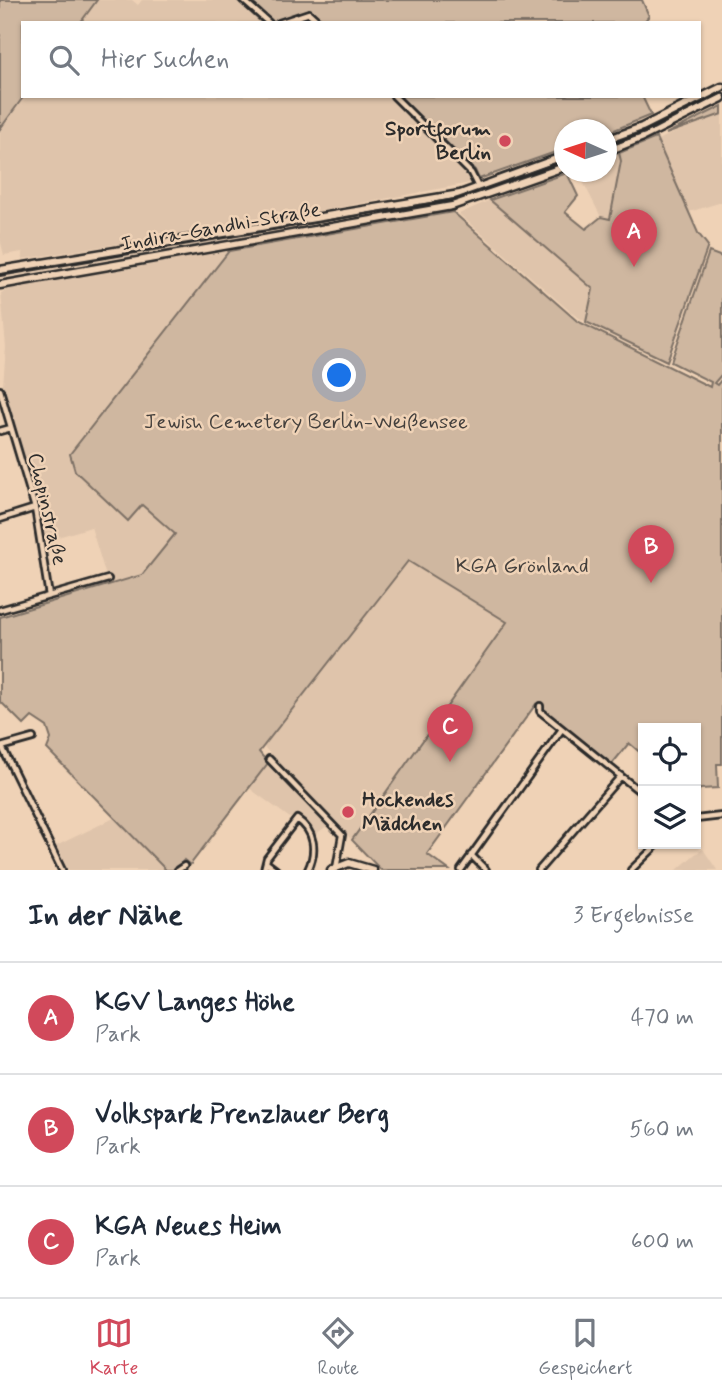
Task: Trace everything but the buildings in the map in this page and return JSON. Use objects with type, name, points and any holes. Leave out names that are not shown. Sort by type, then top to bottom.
[{"type":"main road","points":[[701,96],[722,86]]},
{"type":"main road","points":[[617,136],[697,98]]},
{"type":"main road","points":[[617,148],[722,98]]},
{"type":"main road","points":[[628,132],[632,142]]},
{"type":"main road","name":"Indira-Gandhi-Straße","points":[[0,270],[439,198],[554,160]]},
{"type":"main road","points":[[546,163],[550,172]]},
{"type":"main road","name":"Indira-Gandhi-Straße","points":[[0,285],[447,207],[554,171]]},
{"type":"main road","points":[[72,260],[74,270]]},
{"type":"main road","points":[[334,869],[349,863],[373,870]]},
{"type":"street","points":[[243,0],[267,21]]},
{"type":"street","points":[[285,21],[309,13],[318,21]]},
{"type":"street","points":[[396,98],[471,173],[481,197]]},
{"type":"street","name":"Chopinstraße","points":[[0,390],[35,508],[49,596]]},
{"type":"street","points":[[0,431],[11,428]]},
{"type":"street","points":[[0,519],[35,508]]},
{"type":"street","points":[[0,610],[108,579]]},
{"type":"street","points":[[540,706],[540,711],[638,790]]},
{"type":"street","points":[[461,870],[562,729]]},
{"type":"street","points":[[33,738],[1,747],[62,870]]},
{"type":"street","points":[[269,759],[342,835],[340,853],[334,869]]},
{"type":"street","points":[[539,870],[621,776]]},
{"type":"street","points":[[701,818],[722,816]]},
{"type":"street","points":[[264,870],[268,864],[267,858],[297,819],[305,825],[313,842],[313,856],[308,870]]},
{"type":"street","points":[[631,870],[653,849]]},
{"type":"street","points":[[340,853],[349,863]]},
{"type":"street","points":[[471,855],[486,870]]},
{"type":"street","points":[[268,864],[276,870]]},
{"type":"street","points":[[178,870],[184,866]]},
{"type":"shaded area","points":[[19,0],[132,0],[138,5],[142,0],[237,0],[260,21],[65,21]]},
{"type":"shaded area","points":[[23,98],[390,98],[468,176],[470,183],[277,219],[23,259],[22,252],[4,255],[0,239],[0,129]]},
{"type":"shaded area","points":[[722,114],[722,202],[689,212],[657,140]]},
{"type":"shaded area","points":[[617,154],[621,161],[610,219],[601,217],[583,182],[617,182]]},
{"type":"shaded area","points":[[490,200],[593,289],[586,322],[573,314],[459,214]]},
{"type":"shaded area","points":[[229,251],[70,454],[75,471],[127,521],[141,505],[176,533],[143,575],[114,584],[105,573],[91,527],[45,541],[37,500],[3,386],[6,347],[1,293],[12,287]]},
{"type":"shaded area","points":[[408,561],[508,622],[352,840],[263,746]]},
{"type":"shaded area","points":[[268,763],[327,826],[316,834],[299,813],[290,818],[249,788]]},
{"type":"shaded area","points":[[114,818],[166,870],[68,870],[56,846]]},
{"type":"shaded area","points":[[703,849],[717,870],[677,870],[694,855]]},
{"type":"green space","points":[[0,0],[97,0],[81,21],[21,21],[23,98],[0,129]]},
{"type":"green space","points":[[237,0],[642,0],[649,16],[645,21],[260,21]]},
{"type":"green space","name":"Sportforum Berlin","points":[[401,98],[643,98],[651,115],[617,129],[617,119],[554,119],[554,153],[479,179],[475,170]]},
{"type":"green space","points":[[722,106],[722,114],[666,134]]},
{"type":"green space","points":[[656,138],[698,233],[708,246],[667,361],[586,322],[593,289],[490,200],[554,178],[554,182],[571,182],[578,196],[565,212],[586,229],[601,217],[610,219],[621,161],[619,153]]},
{"type":"green space","points":[[453,212],[577,321],[710,387],[711,382],[671,362],[709,252],[722,257],[722,374],[714,383],[717,385],[722,379],[722,764],[717,764],[718,788],[701,789],[701,723],[638,723],[638,751],[629,743],[612,764],[536,704],[427,854],[449,870],[381,870],[352,840],[507,622],[408,561],[259,752],[268,763],[190,865],[184,860],[176,870],[166,870],[47,749],[51,739],[47,727],[32,717],[24,725],[0,701],[0,617],[142,575],[175,534],[142,505],[128,521],[75,471],[70,454],[229,251]]},
{"type":"tram line","points":[[617,143],[645,133],[722,93]]},
{"type":"tram line","points":[[0,276],[455,199],[554,164]]},
{"type":"place","name":"Sportforum Berlin","points":[[505,141]]},
{"type":"place","name":"KGV Langes Höhe","points":[[634,267]]},
{"type":"place","name":"Volkspark Prenzlauer Berg","points":[[651,583]]},
{"type":"place","name":"KGA Neues Heim","points":[[450,762]]},
{"type":"place","name":"Hockendes Mädchen","points":[[348,812]]},
{"type":"park label","name":"Jewish Cemetery Berlin-Weißensee","points":[[306,422]]},
{"type":"park label","name":"KGA Grönland","points":[[522,566]]}]
